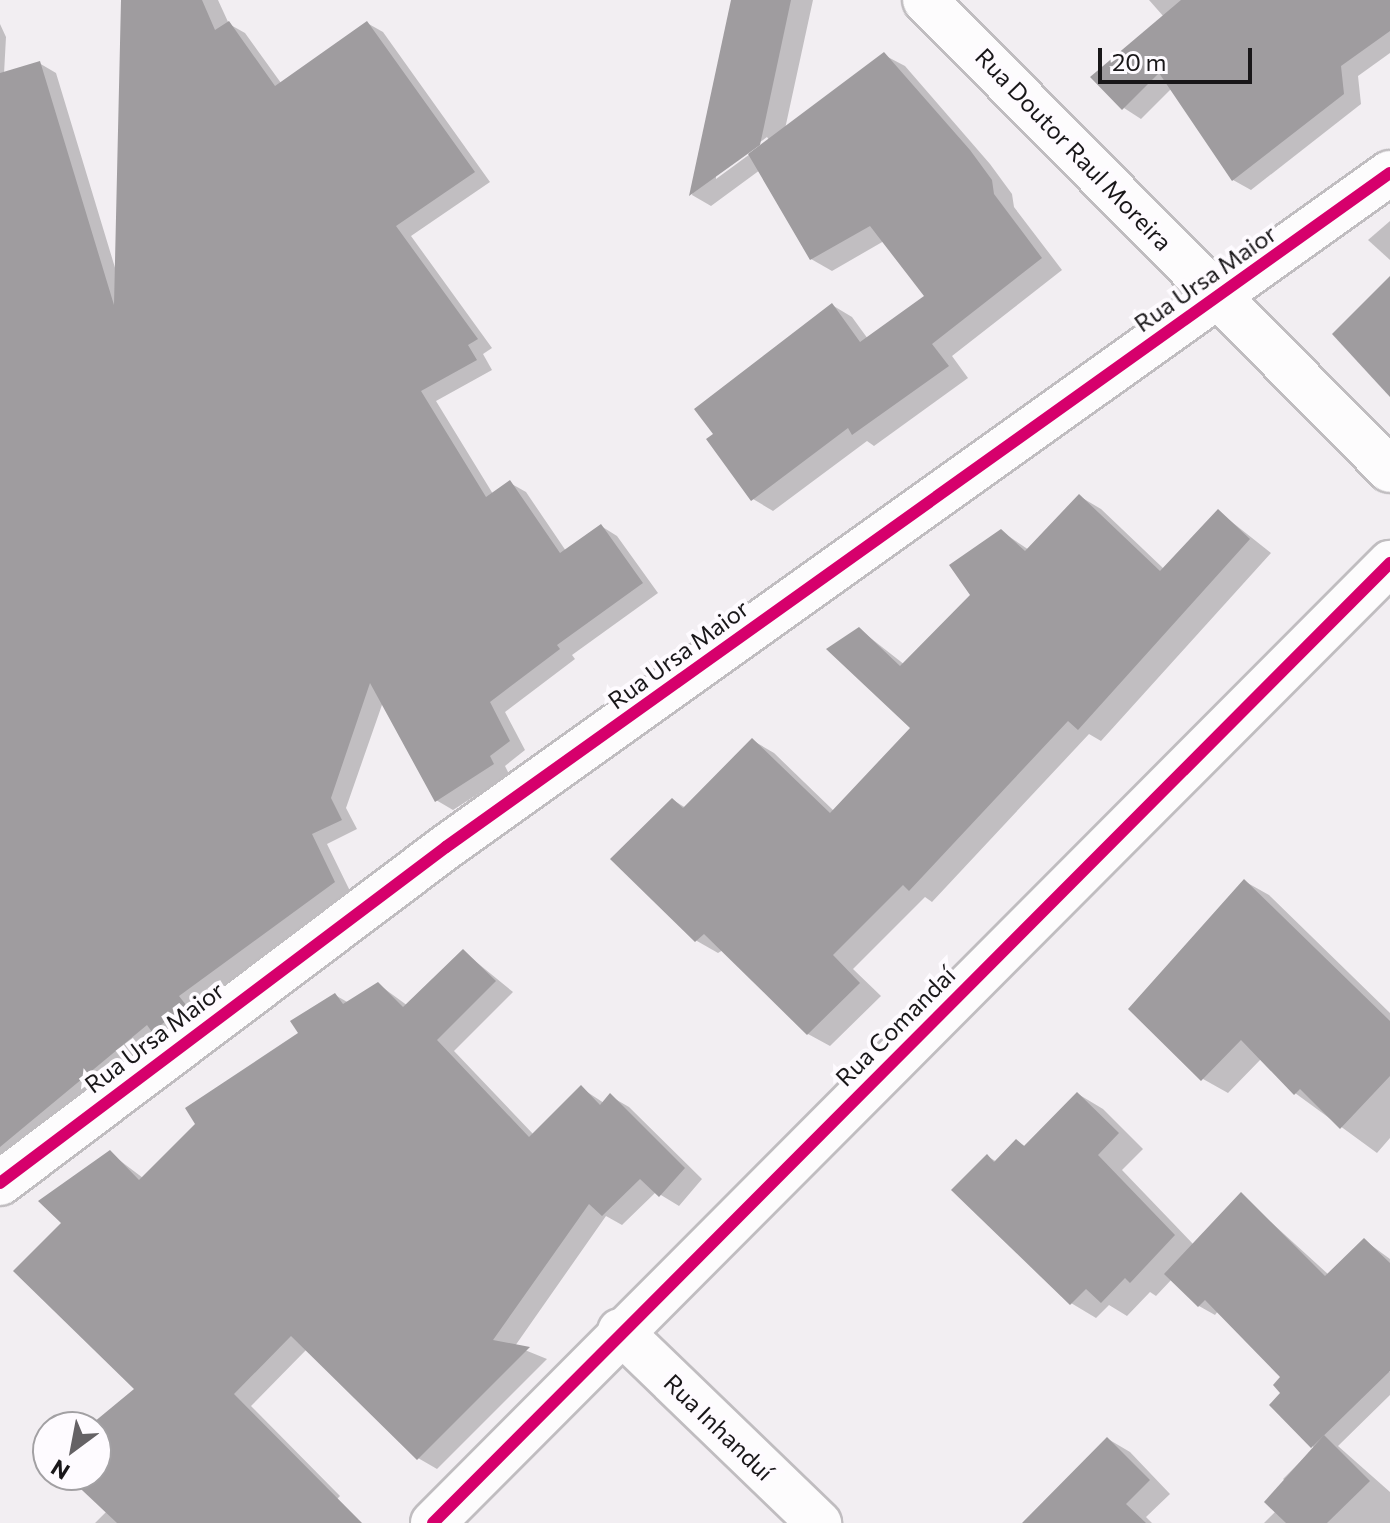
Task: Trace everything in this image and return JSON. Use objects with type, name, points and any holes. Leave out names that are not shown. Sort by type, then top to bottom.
[{"type":"street","name":"Rua Doutor Raul Moreira","points":[[925,0],[1390,470]]},
{"type":"street","name":"Rua Ursa Maior","points":[[0,1183],[446,847],[1390,173]]},
{"type":"street","name":"Rua Comandaí","points":[[433,1523],[620,1331],[1390,563]]},
{"type":"street","name":"Rua Inhanduí","points":[[620,1331],[819,1523]]},
{"type":"building","points":[[121,0],[202,0],[215,30],[229,21],[275,86],[367,21],[475,172],[396,226],[478,339],[468,345],[477,360],[421,391],[486,497],[510,480],[560,553],[601,524],[643,583],[557,645],[560,649],[490,702],[510,741],[490,756],[494,764],[435,802],[370,683],[331,798],[342,820],[312,834],[335,882],[179,996],[186,1005],[152,1032],[147,1025],[0,1147],[0,73],[40,61],[114,305]]},
{"type":"building","points":[[731,0],[791,0],[760,145],[689,196]]},
{"type":"building","points":[[1181,0],[1390,0],[1390,31],[1341,66],[1344,94],[1232,181],[1159,73],[1122,110],[1090,77]]},
{"type":"building","points":[[884,52],[970,150],[992,180],[994,194],[1042,258],[932,344],[949,366],[852,435],[848,428],[751,501],[706,439],[713,434],[694,409],[832,303],[860,342],[924,296],[870,226],[810,260],[748,154]]},
{"type":"building","points":[[1390,276],[1390,397],[1332,334]]},
{"type":"building","points":[[1079,494],[1160,571],[1218,509],[1250,539],[1078,730],[1068,721],[909,891],[903,885],[833,955],[860,983],[807,1035],[704,934],[695,942],[610,859],[672,798],[683,808],[752,738],[830,813],[910,728],[826,649],[859,627],[900,666],[970,595],[949,565],[1001,529],[1025,551]]},
{"type":"building","points":[[1244,879],[1390,1021],[1390,1076],[1340,1129],[1300,1089],[1294,1095],[1241,1040],[1201,1081],[1128,1009]]},
{"type":"building","points":[[463,949],[496,981],[437,1040],[529,1137],[581,1085],[600,1105],[610,1093],[685,1168],[659,1197],[640,1179],[602,1216],[589,1204],[493,1340],[530,1347],[417,1460],[291,1336],[234,1394],[362,1523],[117,1523],[83,1491],[112,1491],[112,1411],[107,1411],[134,1389],[13,1271],[61,1223],[38,1201],[110,1150],[139,1180],[195,1124],[185,1108],[298,1033],[290,1021],[335,993],[343,1004],[378,982],[403,1007]]},
{"type":"building","points":[[1077,1092],[1119,1133],[1098,1155],[1175,1235],[1130,1283],[1125,1278],[1101,1303],[1086,1289],[1070,1305],[951,1190],[987,1154],[994,1162],[1016,1139],[1024,1146]]},
{"type":"building","points":[[1241,1192],[1325,1276],[1364,1238],[1390,1263],[1390,1371],[1311,1448],[1269,1405],[1280,1393],[1273,1385],[1280,1377],[1205,1300],[1198,1307],[1164,1274]]},
{"type":"building","points":[[1324,1435],[1370,1481],[1327,1523],[1286,1523],[1264,1502]]},
{"type":"building","points":[[1107,1437],[1150,1480],[1126,1504],[1146,1523],[1022,1523]]},
{"type":"cycle path","points":[[0,1183],[446,847],[1390,173]]},
{"type":"cycle path","points":[[433,1523],[1390,563]]}]
